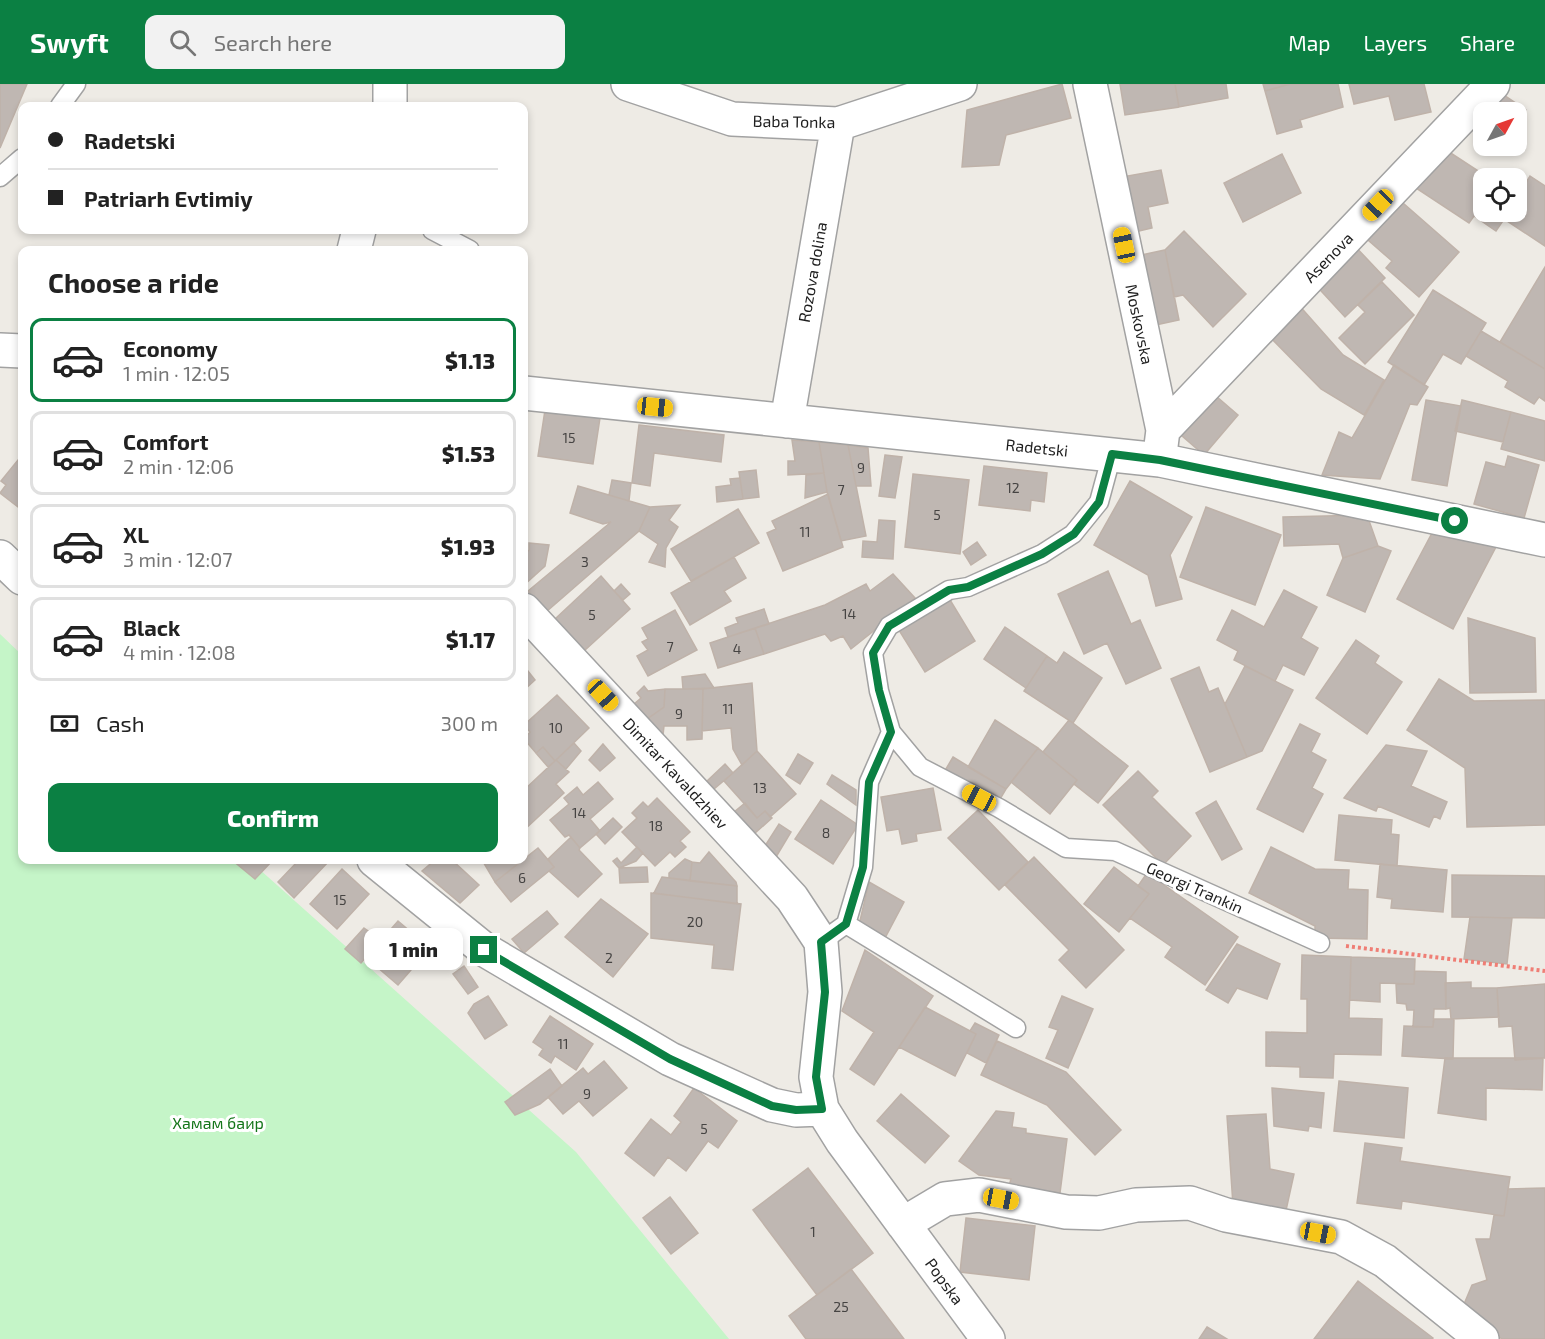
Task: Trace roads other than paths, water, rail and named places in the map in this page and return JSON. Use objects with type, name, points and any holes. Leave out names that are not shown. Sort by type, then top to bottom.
[{"type":"street","points":[[390,84],[390,102]]},
{"type":"street","name":"Baba Tonka","points":[[628,84],[732,119],[838,123],[960,84]]},
{"type":"street","name":"Moskovska","points":[[1090,84],[1162,445]]},
{"type":"street","name":"Asenova","points":[[1162,445],[1493,84]]},
{"type":"street","name":"Rozova dolina","points":[[787,421],[838,123]]},
{"type":"street","points":[[0,350],[18,351]]},
{"type":"street","name":"Radetski","points":[[528,393],[1112,454],[1162,445],[1545,540]]},
{"type":"street","points":[[0,557],[18,574]]},
{"type":"street","name":"Dimitar Kavaldzhiev","points":[[528,614],[792,898],[834,933]]},
{"type":"street","points":[[379,864],[484,950],[670,1059],[772,1106],[796,1110],[822,1109],[816,1077],[834,933]]},
{"type":"street","name":"Popska","points":[[822,1109],[988,1339]]},
{"type":"street","points":[[903,1224],[945,1199],[979,1195],[1066,1212],[1099,1213],[1136,1205],[1190,1203],[1226,1215],[1341,1237],[1384,1261],[1482,1339]]},
{"type":"lane","points":[[63,102],[76,84]]},
{"type":"lane","points":[[0,177],[18,161]]},
{"type":"lane","points":[[440,234],[462,246]]},
{"type":"lane","points":[[1016,1028],[834,933],[863,867],[869,782],[891,732],[879,690],[873,653],[889,626],[949,590],[968,587],[1031,559],[1074,534],[1099,502],[1112,454]]},
{"type":"lane","name":"Georgi Trankin","points":[[891,732],[920,767],[1066,848],[1115,851],[1320,943]]},
{"type":"park label","name":"Хамам баир","points":[[218,1122]]}]
